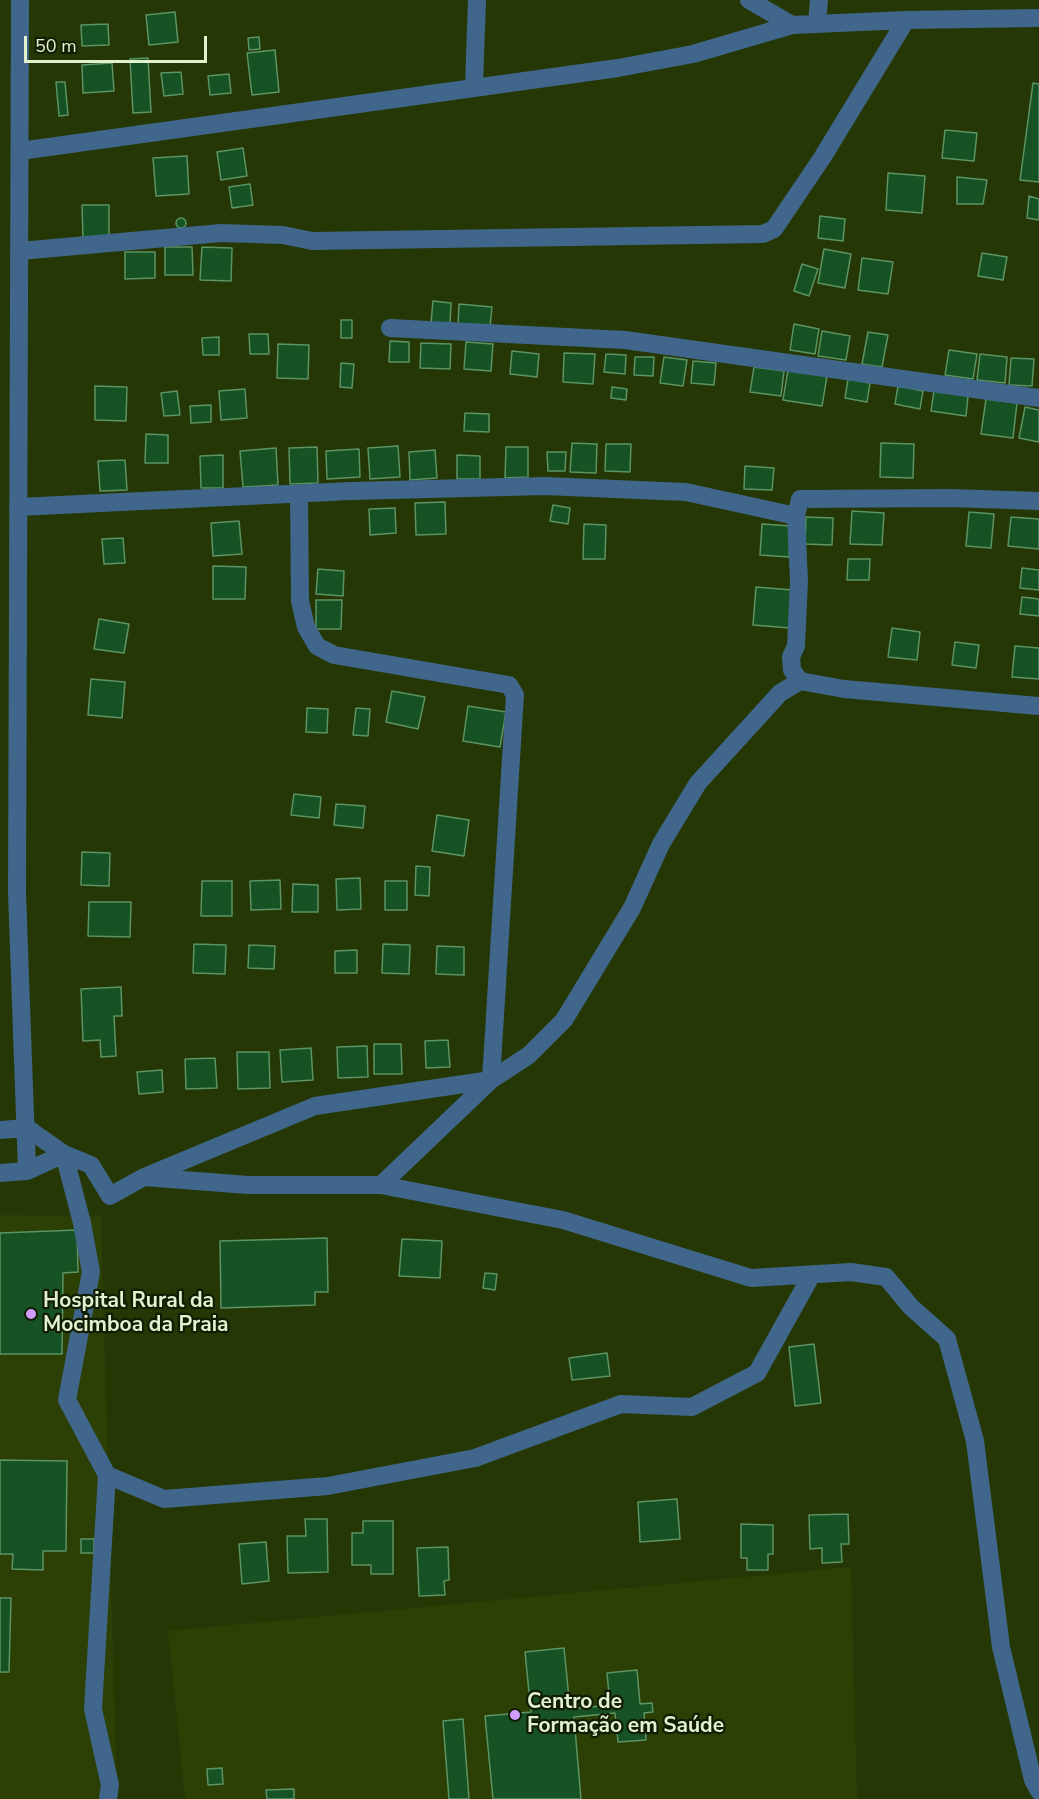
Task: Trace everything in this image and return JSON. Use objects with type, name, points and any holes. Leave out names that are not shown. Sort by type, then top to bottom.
[{"type":"street","points":[[20,0],[18,683],[8,894],[27,1128],[27,1171]]},
{"type":"street","points":[[474,86],[477,0]]},
{"type":"street","points":[[749,0],[792,25]]},
{"type":"street","points":[[817,24],[819,0]]},
{"type":"street","points":[[20,151],[385,101],[474,86],[618,68],[682,56],[792,25],[1039,18]]},
{"type":"street","points":[[20,251],[221,233],[284,236],[312,241],[763,234],[774,229],[822,158],[906,20]]},
{"type":"street","points":[[390,328],[625,340],[1039,398]]},
{"type":"street","points":[[18,507],[299,494],[545,486],[686,492],[796,516]]},
{"type":"street","points":[[299,494],[300,601],[306,627],[317,646],[334,655],[509,685],[515,695],[491,1080]]},
{"type":"street","points":[[800,681],[792,670],[791,657],[796,646],[799,581],[796,516],[800,499],[951,498],[1039,501]]},
{"type":"street","points":[[0,673],[18,683]]},
{"type":"street","points":[[381,1185],[491,1080],[529,1055],[564,1020],[632,908],[661,844],[698,783],[780,693],[800,681],[844,689],[1039,706]]},
{"type":"street","points":[[0,1130],[27,1128],[64,1154],[91,1165],[110,1196],[144,1177],[315,1106],[491,1080]]},
{"type":"street","points":[[0,1173],[27,1171],[64,1154]]},
{"type":"street","points":[[64,1154],[82,1223],[91,1272],[67,1400],[107,1475],[93,1709],[110,1785],[108,1799]]},
{"type":"street","points":[[144,1177],[248,1185],[381,1185],[564,1221],[751,1278],[851,1272],[886,1277],[911,1307],[947,1339],[975,1441],[1001,1647],[1033,1780],[1039,1791]]},
{"type":"street","points":[[107,1475],[164,1499],[328,1486],[475,1458],[621,1404],[692,1407],[757,1373],[811,1276]]},
{"type":"shaded area","points":[[0,1215],[101,1216],[117,1799],[0,1799]]},
{"type":"shaded area","name":"Centro de Formação em Saúde","points":[[851,1567],[857,1799],[185,1799],[168,1631]]},
{"type":"building","points":[[175,12],[178,42],[149,45],[146,15]]},
{"type":"building","points":[[108,24],[109,45],[82,46],[81,25]]},
{"type":"building","points":[[259,37],[260,49],[249,50],[248,38]]},
{"type":"building","points":[[275,50],[279,92],[252,95],[247,53]]},
{"type":"building","points":[[148,58],[151,112],[133,113],[130,59]]},
{"type":"building","points":[[112,63],[114,91],[83,93],[82,65]]},
{"type":"building","points":[[181,72],[183,94],[164,96],[161,73]]},
{"type":"building","points":[[229,74],[231,93],[210,95],[208,76]]},
{"type":"building","points":[[56,82],[65,82],[68,115],[59,116]]},
{"type":"building","points":[[1033,83],[1039,84],[1039,182],[1020,180]]},
{"type":"building","points":[[945,130],[977,133],[974,161],[942,158]]},
{"type":"building","points":[[243,148],[247,176],[221,180],[217,152]]},
{"type":"building","points":[[187,156],[189,194],[156,196],[153,158]]},
{"type":"building","points":[[888,173],[925,176],[922,213],[886,210]]},
{"type":"building","points":[[957,177],[987,180],[983,204],[957,204]]},
{"type":"building","points":[[250,184],[253,205],[232,208],[229,187]]},
{"type":"building","points":[[1029,196],[1039,199],[1039,220],[1027,218]]},
{"type":"building","points":[[82,205],[109,205],[109,238],[83,238]]},
{"type":"building","points":[[820,216],[845,219],[843,241],[818,238]]},
{"type":"building","points":[[181,218],[186,223],[181,228],[176,223]]},
{"type":"building","points":[[165,247],[192,247],[193,275],[165,275]]},
{"type":"building","points":[[202,247],[232,248],[231,281],[200,280]]},
{"type":"building","points":[[824,249],[851,254],[845,288],[818,283]]},
{"type":"building","points":[[125,252],[155,252],[155,278],[125,279]]},
{"type":"building","points":[[982,253],[1007,257],[1003,280],[978,276]]},
{"type":"building","points":[[862,258],[893,262],[888,294],[858,290]]},
{"type":"building","points":[[802,264],[818,269],[809,296],[794,291]]},
{"type":"building","points":[[433,301],[451,303],[450,324],[431,323]]},
{"type":"building","points":[[459,304],[492,307],[490,327],[458,324]]},
{"type":"building","points":[[341,320],[352,320],[352,338],[341,338]]},
{"type":"building","points":[[794,324],[819,329],[815,354],[790,350]]},
{"type":"building","points":[[822,331],[850,336],[846,360],[818,356]]},
{"type":"building","points":[[868,332],[888,335],[882,367],[862,364]]},
{"type":"building","points":[[249,334],[268,334],[269,354],[250,354]]},
{"type":"building","points":[[219,337],[219,355],[203,355],[202,338]]},
{"type":"building","points":[[390,341],[409,342],[409,362],[389,362]]},
{"type":"building","points":[[466,342],[493,344],[491,371],[464,369]]},
{"type":"building","points":[[421,343],[451,344],[450,369],[420,368]]},
{"type":"building","points":[[278,344],[309,345],[308,379],[277,378]]},
{"type":"building","points":[[949,350],[977,354],[973,379],[945,375]]},
{"type":"building","points":[[512,351],[539,354],[537,377],[510,374]]},
{"type":"building","points":[[564,353],[595,354],[593,384],[563,382]]},
{"type":"building","points":[[606,354],[626,355],[625,374],[604,372]]},
{"type":"building","points":[[980,354],[1007,357],[1005,383],[977,380]]},
{"type":"building","points":[[635,357],[654,357],[653,376],[634,375]]},
{"type":"building","points":[[664,357],[687,360],[683,386],[660,383]]},
{"type":"building","points":[[1011,358],[1034,359],[1032,386],[1009,385]]},
{"type":"building","points":[[693,361],[716,363],[714,385],[691,383]]},
{"type":"building","points":[[341,363],[354,364],[352,388],[340,387]]},
{"type":"building","points":[[754,367],[784,371],[781,396],[750,392]]},
{"type":"building","points":[[788,370],[827,376],[822,406],[783,400]]},
{"type":"building","points":[[848,379],[870,383],[867,402],[845,398]]},
{"type":"building","points":[[95,386],[127,387],[126,421],[95,420]]},
{"type":"building","points":[[898,386],[923,391],[920,409],[895,404]]},
{"type":"building","points":[[612,387],[627,389],[626,400],[611,398]]},
{"type":"building","points":[[245,389],[247,418],[221,420],[219,391]]},
{"type":"building","points":[[177,391],[180,415],[164,416],[161,393]]},
{"type":"building","points":[[934,391],[968,396],[966,416],[931,411]]},
{"type":"building","points":[[986,399],[1017,403],[1013,438],[981,434]]},
{"type":"building","points":[[211,405],[211,422],[191,423],[190,406]]},
{"type":"building","points":[[1025,407],[1039,410],[1039,442],[1019,438]]},
{"type":"building","points":[[465,413],[489,414],[489,432],[464,431]]},
{"type":"building","points":[[146,434],[168,435],[168,463],[145,463]]},
{"type":"building","points":[[572,443],[597,444],[596,473],[570,472]]},
{"type":"building","points":[[881,443],[914,444],[913,478],[880,477]]},
{"type":"building","points":[[606,444],[631,444],[630,472],[605,471]]},
{"type":"building","points":[[398,446],[400,477],[370,479],[368,448]]},
{"type":"building","points":[[317,447],[318,483],[290,484],[289,448]]},
{"type":"building","points":[[506,447],[528,447],[528,477],[505,478]]},
{"type":"building","points":[[276,448],[278,485],[243,487],[240,451]]},
{"type":"building","points":[[359,449],[360,477],[327,479],[326,451]]},
{"type":"building","points":[[435,450],[437,478],[410,480],[409,452]]},
{"type":"building","points":[[547,452],[566,452],[565,471],[548,471]]},
{"type":"building","points":[[223,455],[223,488],[201,488],[200,456]]},
{"type":"building","points":[[457,455],[480,456],[480,479],[457,479]]},
{"type":"building","points":[[125,460],[127,490],[100,491],[98,461]]},
{"type":"building","points":[[745,466],[774,468],[772,490],[744,489]]},
{"type":"building","points":[[445,502],[446,534],[416,535],[415,503]]},
{"type":"building","points":[[553,505],[570,508],[568,524],[550,521]]},
{"type":"building","points":[[395,508],[396,533],[370,535],[369,509]]},
{"type":"building","points":[[852,511],[884,513],[882,545],[850,544]]},
{"type":"building","points":[[969,512],[994,514],[991,548],[966,546]]},
{"type":"building","points":[[806,517],[833,518],[832,545],[805,544]]},
{"type":"building","points":[[1011,517],[1039,519],[1039,549],[1008,546]]},
{"type":"building","points":[[239,521],[242,554],[213,556],[211,523]]},
{"type":"building","points":[[584,524],[606,525],[605,559],[583,559]]},
{"type":"building","points":[[762,524],[791,526],[789,557],[760,555]]},
{"type":"building","points":[[123,538],[125,563],[104,564],[102,539]]},
{"type":"building","points":[[848,559],[870,559],[869,580],[847,580]]},
{"type":"building","points":[[213,566],[246,567],[245,599],[213,599]]},
{"type":"building","points":[[1022,568],[1039,570],[1039,590],[1020,588]]},
{"type":"building","points":[[318,569],[344,571],[343,596],[316,594]]},
{"type":"building","points":[[756,587],[793,590],[790,628],[753,625]]},
{"type":"building","points":[[1022,597],[1039,599],[1039,616],[1020,614]]},
{"type":"building","points":[[316,600],[342,600],[341,629],[316,629]]},
{"type":"building","points":[[99,619],[129,624],[124,653],[94,649]]},
{"type":"building","points":[[892,628],[920,632],[917,660],[888,657]]},
{"type":"building","points":[[955,642],[979,645],[976,668],[952,665]]},
{"type":"building","points":[[1015,646],[1039,648],[1039,679],[1012,677]]},
{"type":"building","points":[[91,679],[125,682],[122,718],[88,715]]},
{"type":"building","points":[[392,691],[425,697],[418,729],[386,722]]},
{"type":"building","points":[[468,706],[506,712],[500,747],[463,741]]},
{"type":"building","points":[[307,708],[328,709],[327,733],[306,732]]},
{"type":"building","points":[[356,708],[370,709],[368,736],[353,735]]},
{"type":"building","points":[[294,794],[321,797],[319,818],[291,815]]},
{"type":"building","points":[[336,804],[365,806],[363,828],[334,825]]},
{"type":"building","points":[[437,815],[469,820],[464,856],[432,851]]},
{"type":"building","points":[[82,852],[110,853],[109,886],[81,885]]},
{"type":"building","points":[[416,866],[430,867],[429,896],[415,895]]},
{"type":"building","points":[[360,878],[361,909],[337,910],[336,879]]},
{"type":"building","points":[[280,880],[281,909],[251,910],[250,881]]},
{"type":"building","points":[[202,881],[232,881],[232,916],[201,916]]},
{"type":"building","points":[[385,881],[407,881],[407,910],[385,910]]},
{"type":"building","points":[[293,884],[318,885],[318,912],[292,912]]},
{"type":"building","points":[[89,902],[131,902],[130,937],[88,936]]},
{"type":"building","points":[[194,944],[226,945],[225,974],[193,973]]},
{"type":"building","points":[[383,944],[410,945],[409,974],[382,973]]},
{"type":"building","points":[[249,945],[275,946],[274,969],[248,968]]},
{"type":"building","points":[[437,946],[464,947],[464,975],[436,974]]},
{"type":"building","points":[[357,950],[357,973],[335,973],[335,951]]},
{"type":"building","points":[[121,987],[122,1016],[114,1016],[116,1056],[101,1057],[100,1040],[83,1041],[81,989]]},
{"type":"building","points":[[448,1040],[450,1067],[426,1068],[425,1041]]},
{"type":"building","points":[[374,1044],[401,1044],[402,1074],[374,1074]]},
{"type":"building","points":[[367,1046],[368,1077],[338,1078],[337,1047]]},
{"type":"building","points":[[311,1048],[313,1080],[282,1082],[280,1050]]},
{"type":"building","points":[[237,1052],[269,1052],[270,1088],[238,1089]]},
{"type":"building","points":[[215,1058],[217,1088],[186,1089],[185,1059]]},
{"type":"building","points":[[162,1070],[163,1092],[139,1094],[137,1072]]},
{"type":"building","name":"Hospital Rural da Mocimboa da Praia","points":[[77,1230],[78,1272],[63,1273],[62,1354],[0,1354],[0,1233]]},
{"type":"building","points":[[327,1238],[328,1292],[315,1292],[315,1305],[221,1308],[220,1241]]},
{"type":"building","points":[[402,1239],[442,1241],[440,1278],[399,1276]]},
{"type":"building","points":[[485,1273],[497,1274],[495,1290],[483,1288]]},
{"type":"building","points":[[814,1344],[821,1403],[795,1406],[789,1347]]},
{"type":"building","points":[[607,1353],[610,1376],[572,1380],[569,1358]]},
{"type":"building","points":[[0,1460],[67,1461],[66,1551],[43,1551],[43,1570],[12,1569],[13,1554],[0,1554]]},
{"type":"building","points":[[677,1499],[680,1539],[640,1542],[638,1502]]},
{"type":"building","points":[[848,1514],[849,1544],[841,1544],[842,1562],[822,1563],[822,1548],[810,1549],[809,1515]]},
{"type":"building","points":[[305,1519],[327,1519],[328,1572],[288,1573],[287,1536],[306,1536]]},
{"type":"building","points":[[363,1521],[393,1521],[393,1574],[371,1574],[371,1565],[352,1565],[352,1533],[363,1533]]},
{"type":"building","points":[[741,1524],[773,1525],[773,1554],[768,1554],[768,1570],[747,1570],[747,1558],[741,1558]]},
{"type":"building","points":[[81,1539],[94,1539],[94,1553],[81,1553]]},
{"type":"building","points":[[266,1542],[269,1581],[242,1584],[239,1544]]},
{"type":"building","points":[[448,1547],[449,1580],[444,1581],[445,1595],[419,1596],[417,1548]]},
{"type":"building","points":[[0,1598],[11,1598],[9,1672],[0,1672]]},
{"type":"building","points":[[564,1648],[570,1709],[610,1705],[607,1673],[637,1670],[640,1704],[652,1703],[653,1712],[644,1713],[646,1740],[618,1742],[615,1713],[574,1717],[581,1799],[493,1799],[485,1716],[531,1712],[525,1652]]},
{"type":"building","points":[[463,1719],[469,1799],[449,1799],[443,1721]]},
{"type":"building","points":[[222,1768],[223,1784],[208,1785],[207,1769]]},
{"type":"building","points":[[294,1789],[294,1799],[267,1799],[266,1790]]},
{"type":"place","name":"Hospital Rural da Mocimboa da Praia","points":[[31,1314]]},
{"type":"place","name":"Centro de Formação em Saúde","points":[[515,1715]]}]
